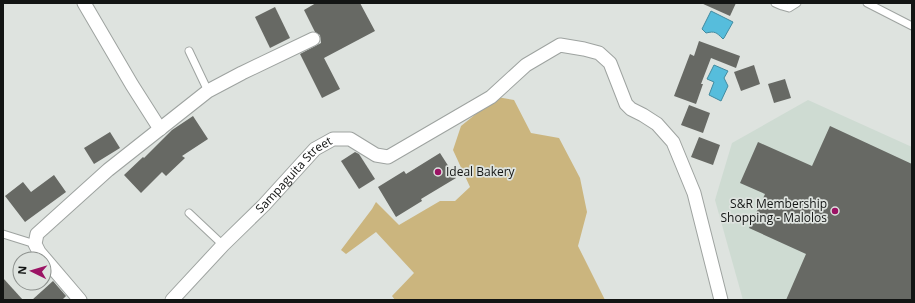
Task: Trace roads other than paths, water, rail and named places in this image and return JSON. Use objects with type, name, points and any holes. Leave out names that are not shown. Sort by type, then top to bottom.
[{"type":"street","points":[[84,3],[132,85],[160,129]]},
{"type":"street","points":[[80,300],[39,252],[35,244],[36,234],[108,170],[208,91],[313,39]]},
{"type":"street","name":"Sampaguita Street","points":[[172,300],[223,245],[264,206],[315,149],[333,139],[350,139],[376,155],[388,157],[491,97],[526,65],[560,45],[599,53],[610,64],[626,104],[631,109],[643,114],[658,124],[673,142],[694,193],[721,300]]},
{"type":"lane","points":[[775,3],[789,8],[797,3]]},
{"type":"lane","points":[[867,3],[912,26]]},
{"type":"lane","points":[[188,51],[208,91]]},
{"type":"lane","points":[[189,213],[223,245]]},
{"type":"lane","points":[[3,234],[35,244]]},
{"type":"water","points":[[711,11],[733,22],[723,39],[715,33],[706,33],[702,29]]},
{"type":"water","points":[[714,65],[728,71],[724,78],[728,86],[721,101],[709,95],[714,82],[707,79]]},
{"type":"place","name":"Ideal Bakery","points":[[438,172]]},
{"type":"place","name":"S&R Membership Shopping - Malolos","points":[[835,211]]}]
